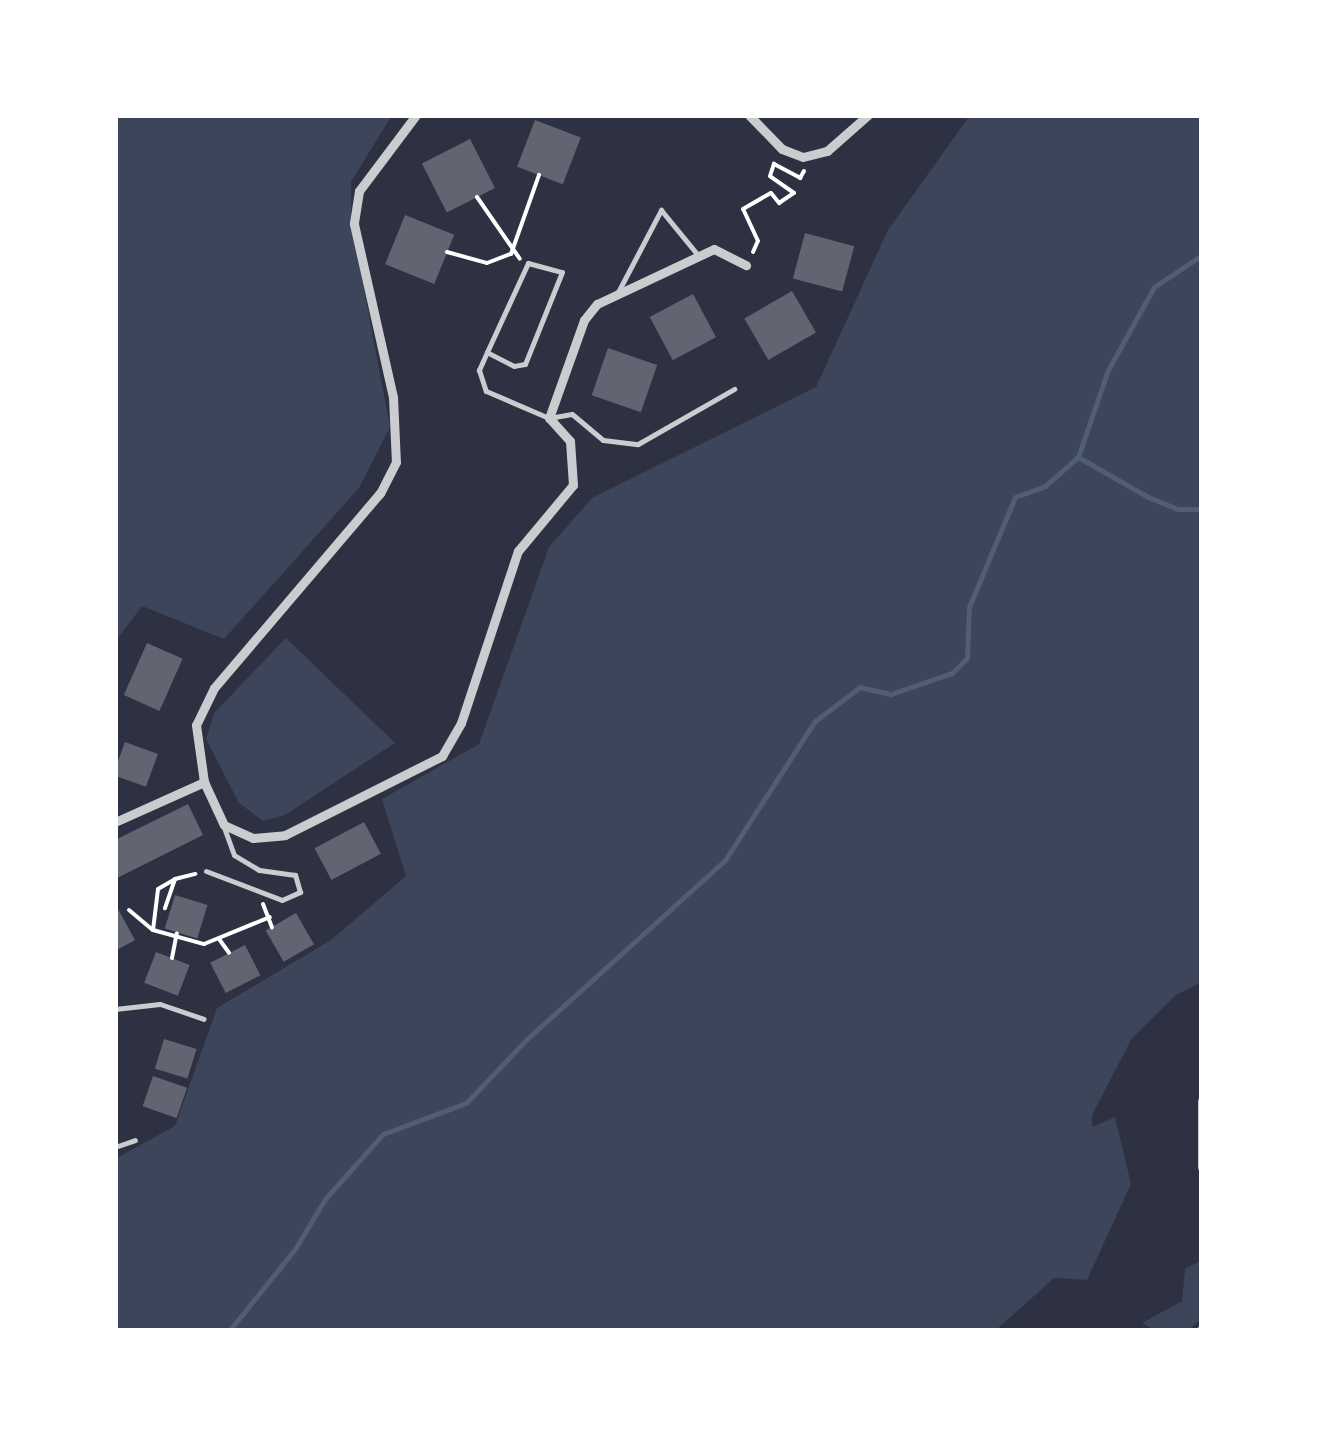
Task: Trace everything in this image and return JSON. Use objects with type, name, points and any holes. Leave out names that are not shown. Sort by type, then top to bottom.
[{"type":"street","points":[[416,115],[358,191],[354,224],[393,397],[396,462],[380,493],[199,711],[204,782],[224,826],[253,838],[285,835],[442,756],[453,742],[518,551],[573,484],[570,441],[549,418],[584,320],[617,295],[699,256],[723,251],[746,265]]},
{"type":"street","points":[[749,115],[782,149],[802,157],[827,151],[868,115]]},
{"type":"street","points":[[115,822],[204,782]]},
{"type":"street","points":[[1202,1100],[1202,1167]]},
{"type":"lane","points":[[617,295],[662,210],[699,256]]},
{"type":"lane","points":[[487,352],[514,366],[525,364],[562,272],[528,264],[487,352],[479,370],[486,391],[549,418],[572,414],[603,440],[638,444],[734,389]]},
{"type":"lane","points":[[206,871],[282,900],[300,892],[295,874],[258,870],[234,855],[224,826]]},
{"type":"lane","points":[[115,1009],[160,1004],[204,1018]]},
{"type":"lane","points":[[115,1147],[135,1140]]},
{"type":"path","points":[[746,265],[758,241],[743,210],[771,192],[779,203],[794,193],[770,176],[774,164],[800,178],[806,167],[802,157]]},
{"type":"path","points":[[447,252],[487,263],[510,254],[539,175]]},
{"type":"path","points":[[477,197],[510,254],[528,264]]},
{"type":"path","points":[[153,930],[158,890],[176,879],[206,871]]},
{"type":"path","points":[[165,908],[176,879]]},
{"type":"path","points":[[255,890],[272,927]]},
{"type":"path","points":[[129,910],[153,930],[178,940],[220,940],[270,918]]},
{"type":"path","points":[[172,958],[177,932]]},
{"type":"path","points":[[220,940],[229,953]]},
{"type":"shaded area","points":[[115,115],[392,115],[351,182],[351,220],[390,427],[359,488],[224,639],[142,606],[115,642]]},
{"type":"shaded area","points":[[970,115],[1202,115],[1202,982],[1176,995],[1132,1038],[1092,1115],[1092,1127],[1115,1117],[1131,1184],[1087,1280],[1054,1278],[995,1331],[115,1331],[115,1159],[175,1126],[217,1008],[331,940],[406,876],[382,799],[479,744],[549,547],[592,498],[816,387],[888,230]]},
{"type":"shaded area","points":[[286,638],[395,743],[285,815],[263,821],[239,803],[206,739],[214,713]]},
{"type":"shaded area","points":[[1202,1260],[1202,1318],[1187,1331],[1156,1331],[1142,1323],[1182,1301],[1185,1269]]},
{"type":"building","points":[[535,120],[581,138],[563,184],[517,167]]},
{"type":"building","points":[[470,139],[495,188],[447,213],[422,164]]},
{"type":"building","points":[[405,215],[454,235],[434,284],[385,264]]},
{"type":"building","points":[[805,233],[854,246],[842,292],[793,278]]},
{"type":"building","points":[[792,291],[816,333],[768,360],[744,318]]},
{"type":"building","points":[[693,294],[716,337],[673,360],[650,317]]},
{"type":"building","points":[[608,348],[657,365],[641,412],[592,395]]},
{"type":"building","points":[[147,643],[183,659],[159,711],[124,695]]},
{"type":"building","points":[[125,742],[158,754],[146,787],[115,776]]},
{"type":"building","points":[[188,804],[203,835],[115,879],[115,840]]},
{"type":"building","points":[[364,822],[381,854],[331,880],[315,848]]},
{"type":"building","points":[[175,895],[208,905],[197,938],[165,928]]},
{"type":"building","points":[[118,909],[135,940],[115,951],[115,911]]},
{"type":"building","points":[[296,913],[314,944],[284,962],[266,930]]},
{"type":"building","points":[[245,945],[260,975],[226,993],[210,963]]},
{"type":"building","points":[[156,952],[190,965],[178,996],[144,983]]},
{"type":"building","points":[[164,1039],[197,1049],[187,1079],[155,1069]]},
{"type":"building","points":[[153,1076],[187,1088],[177,1118],[143,1106]]},
{"type":"waterway","points":[[229,1331],[295,1249],[325,1199],[383,1134],[466,1103],[527,1039],[725,860],[815,721],[860,687],[891,694],[952,673],[967,658],[969,607],[1015,497],[1045,486],[1078,457],[1108,370],[1154,287],[1202,255]]},
{"type":"waterway","points":[[1078,457],[1148,497],[1178,509],[1202,509]]}]
